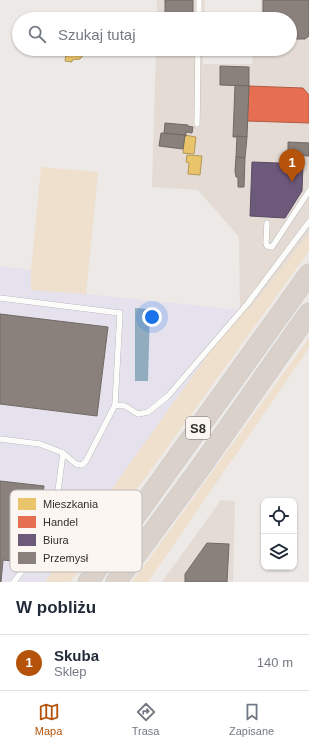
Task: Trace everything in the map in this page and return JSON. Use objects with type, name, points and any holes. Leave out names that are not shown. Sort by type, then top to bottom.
[{"type":"highway","name":"S8","points":[[142,507],[309,274]]},
{"type":"highway","name":"S8","points":[[142,547],[203,464],[309,313]]},
{"type":"highway","name":"S8","points":[[88,582],[95,572]]},
{"type":"highway","name":"S8","points":[[116,582],[123,572]]},
{"type":"lane","points":[[199,0],[199,12]]},
{"type":"lane","points":[[197,124],[198,56]]},
{"type":"lane","points":[[266,223],[266,243],[268,246],[272,247],[309,191]]},
{"type":"lane","points":[[115,405],[125,406],[138,414],[148,412],[168,396],[248,303],[309,222]]},
{"type":"lane","points":[[0,298],[120,313],[115,405],[86,461],[82,465],[76,464],[63,453],[40,444],[0,439]]},
{"type":"lane","points":[[58,490],[63,453]]},
{"type":"lane","points":[[14,582],[21,572]]},
{"type":"shaded area","points":[[157,0],[205,0],[204,12],[157,12]]},
{"type":"shaded area","points":[[261,0],[309,0],[309,233],[250,309],[240,310],[239,237],[198,190],[152,187],[156,56],[203,56],[203,64],[252,64],[253,56],[297,56],[297,12],[261,12]]},
{"type":"shaded area","points":[[41,167],[98,172],[86,294],[31,290],[31,270]]},
{"type":"shaded area","points":[[309,233],[309,251],[136,490],[111,490],[240,310],[250,309]]},
{"type":"shaded area","points":[[0,266],[31,270],[31,290],[86,294],[240,310],[111,490],[10,490],[10,572],[52,572],[45,582],[0,582]]},
{"type":"shaded area","points":[[309,338],[309,348],[148,582],[132,582],[139,572],[142,572],[142,568]]},
{"type":"shaded area","points":[[221,500],[235,501],[233,582],[162,582]]},
{"type":"shaded area","points":[[52,572],[77,572],[70,582],[45,582]]},
{"type":"water","points":[[135,308],[150,309],[148,381],[135,381]]},
{"type":"building: Mieszkania","points":[[66,56],[82,56],[80,59],[72,60],[72,62],[65,61]]},
{"type":"building: Mieszkania","points":[[185,135],[196,137],[194,154],[183,153]]},
{"type":"building: Mieszkania","points":[[187,155],[202,156],[200,175],[188,174],[189,163],[186,162]]},
{"type":"building: Handel","points":[[249,86],[303,88],[309,95],[309,123],[247,121]]},
{"type":"building: Biura","points":[[252,162],[303,164],[302,191],[285,218],[250,216]]},
{"type":"building: Przemysł","points":[[165,0],[193,0],[193,12],[165,12]]},
{"type":"building: Przemysł","points":[[263,0],[309,0],[309,36],[305,39],[297,39],[297,12],[263,12]]},
{"type":"building: Przemysł","points":[[220,66],[249,67],[249,86],[220,85]]},
{"type":"building: Przemysł","points":[[235,85],[249,86],[247,137],[233,137]]},
{"type":"building: Przemysł","points":[[165,123],[188,125],[193,127],[192,133],[186,132],[186,136],[164,133]]},
{"type":"building: Przemysł","points":[[161,133],[185,135],[183,149],[159,146]]},
{"type":"building: Przemysł","points":[[237,136],[247,137],[245,158],[236,157]]},
{"type":"building: Przemysł","points":[[288,142],[309,143],[309,156],[288,155]]},
{"type":"building: Przemysł","points":[[236,157],[245,158],[244,187],[238,187],[238,177],[236,177],[235,171]]},
{"type":"building: Przemysł","points":[[0,314],[108,327],[97,416],[0,404]]},
{"type":"building: Przemysł","points":[[0,481],[44,486],[44,490],[10,490],[10,561],[3,560],[0,582]]},
{"type":"building: Przemysł","points":[[207,543],[229,544],[227,582],[185,582],[185,574]]},
{"type":"place","name":"Skuba","points":[[292,182]]}]
